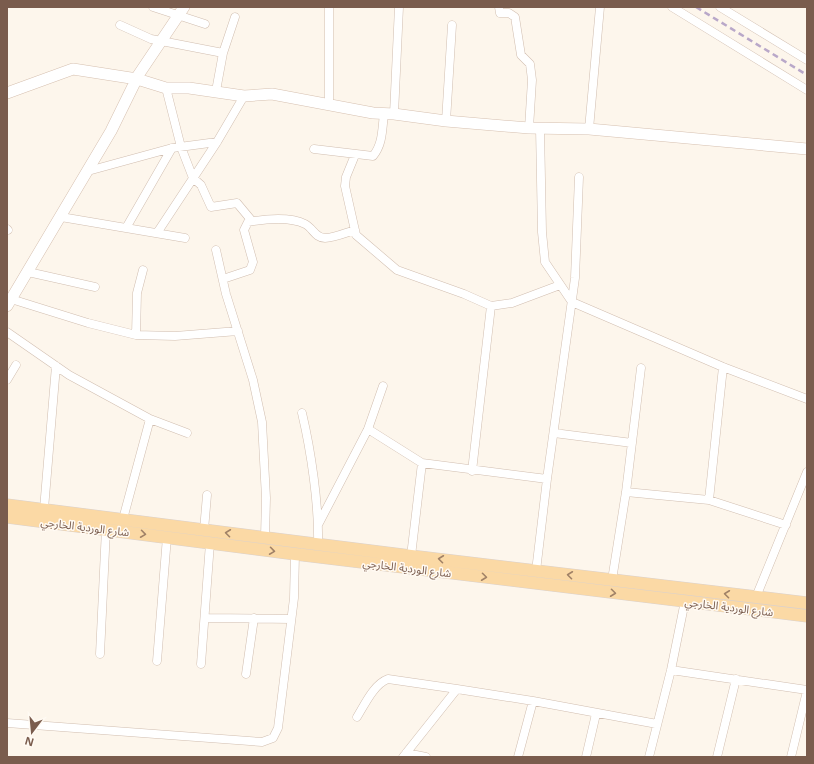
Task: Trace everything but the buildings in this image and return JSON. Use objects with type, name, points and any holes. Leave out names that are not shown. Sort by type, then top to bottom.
[{"type":"main road","name":"شارع الوردية الخارجي","points":[[7,505],[411,556],[807,603]]},
{"type":"main road","name":"شارع الوردية الخارجي","points":[[7,517],[295,554],[807,616]]},
{"type":"main road","points":[[458,574],[463,568],[460,562]]},
{"type":"main road","points":[[510,580],[507,572],[512,568]]},
{"type":"street","points":[[153,7],[181,12],[205,24]]},
{"type":"street","points":[[329,7],[329,105]]},
{"type":"street","points":[[314,149],[373,156],[378,150],[389,114],[399,7]]},
{"type":"street","points":[[499,7],[500,12],[509,13],[515,17],[522,55],[530,64],[532,80],[529,128]]},
{"type":"street","points":[[589,129],[600,7]]},
{"type":"street","points":[[672,7],[807,90]]},
{"type":"street","points":[[720,7],[807,60]]},
{"type":"street","points":[[181,12],[139,74],[112,131],[9,303],[136,335],[175,336],[238,331]]},
{"type":"street","points":[[216,91],[223,53],[235,17]]},
{"type":"street","points":[[120,25],[151,39],[223,53]]},
{"type":"street","points":[[446,121],[452,25]]},
{"type":"street","points":[[7,93],[73,70],[137,79],[166,88],[216,91],[244,96],[272,94],[329,105],[446,121],[529,128],[589,129],[807,149]]},
{"type":"street","points":[[166,88],[177,148],[193,178],[201,185],[211,207],[237,203],[252,221]]},
{"type":"street","points":[[157,233],[217,142],[244,96]]},
{"type":"street","points":[[540,128],[542,232],[545,262],[572,302],[723,367],[807,399]]},
{"type":"street","points":[[88,171],[177,148],[217,142]]},
{"type":"street","points":[[126,228],[177,148]]},
{"type":"street","points":[[356,155],[346,177],[346,186],[356,235],[397,270],[464,294],[491,306],[512,303],[560,285]]},
{"type":"street","points":[[536,571],[547,479],[576,278],[579,177]]},
{"type":"street","points":[[60,217],[184,238]]},
{"type":"street","points":[[223,279],[250,270],[253,262],[244,230],[248,222],[268,219],[296,222],[306,225],[317,236],[324,238],[355,230]]},
{"type":"street","points":[[216,250],[223,279],[253,380],[262,422],[266,498],[265,538]]},
{"type":"street","points":[[136,335],[137,293],[143,270]]},
{"type":"street","points":[[28,272],[95,287]]},
{"type":"street","points":[[472,470],[491,306]]},
{"type":"street","points":[[7,332],[69,375],[150,419],[187,433]]},
{"type":"street","points":[[7,380],[16,365]]},
{"type":"street","points":[[44,509],[56,366]]},
{"type":"street","points":[[709,500],[723,367]]},
{"type":"street","points":[[612,580],[626,492],[641,368]]},
{"type":"street","points":[[318,525],[368,429],[383,386]]},
{"type":"street","points":[[302,413],[306,431],[318,525],[318,544]]},
{"type":"street","points":[[123,520],[150,419]]},
{"type":"street","points":[[368,429],[422,463],[547,479]]},
{"type":"street","points":[[554,433],[632,443]]},
{"type":"street","points":[[411,556],[422,463]]},
{"type":"street","points":[[756,597],[807,472]]},
{"type":"street","points":[[626,492],[709,500],[786,525]]},
{"type":"street","points":[[204,530],[207,495]]},
{"type":"street","points":[[100,654],[106,529]]},
{"type":"street","points":[[157,661],[167,537]]},
{"type":"street","points":[[201,664],[210,543]]},
{"type":"street","points":[[7,723],[262,742],[273,738],[278,728],[291,619],[295,554]]},
{"type":"street","points":[[649,757],[671,670],[685,601]]},
{"type":"street","points":[[205,618],[291,619]]},
{"type":"street","points":[[246,674],[254,618]]},
{"type":"street","points":[[671,670],[807,690],[790,757]]},
{"type":"street","points":[[357,717],[378,686],[383,681],[388,679],[533,701],[596,714],[657,724]]},
{"type":"street","points":[[717,757],[736,679]]},
{"type":"street","points":[[404,755],[457,689]]},
{"type":"street","points":[[518,757],[533,701]]},
{"type":"street","points":[[586,757],[596,714]]},
{"type":"street","points":[[404,755],[426,757]]},
{"type":"railway","points":[[696,7],[807,75]]}]
